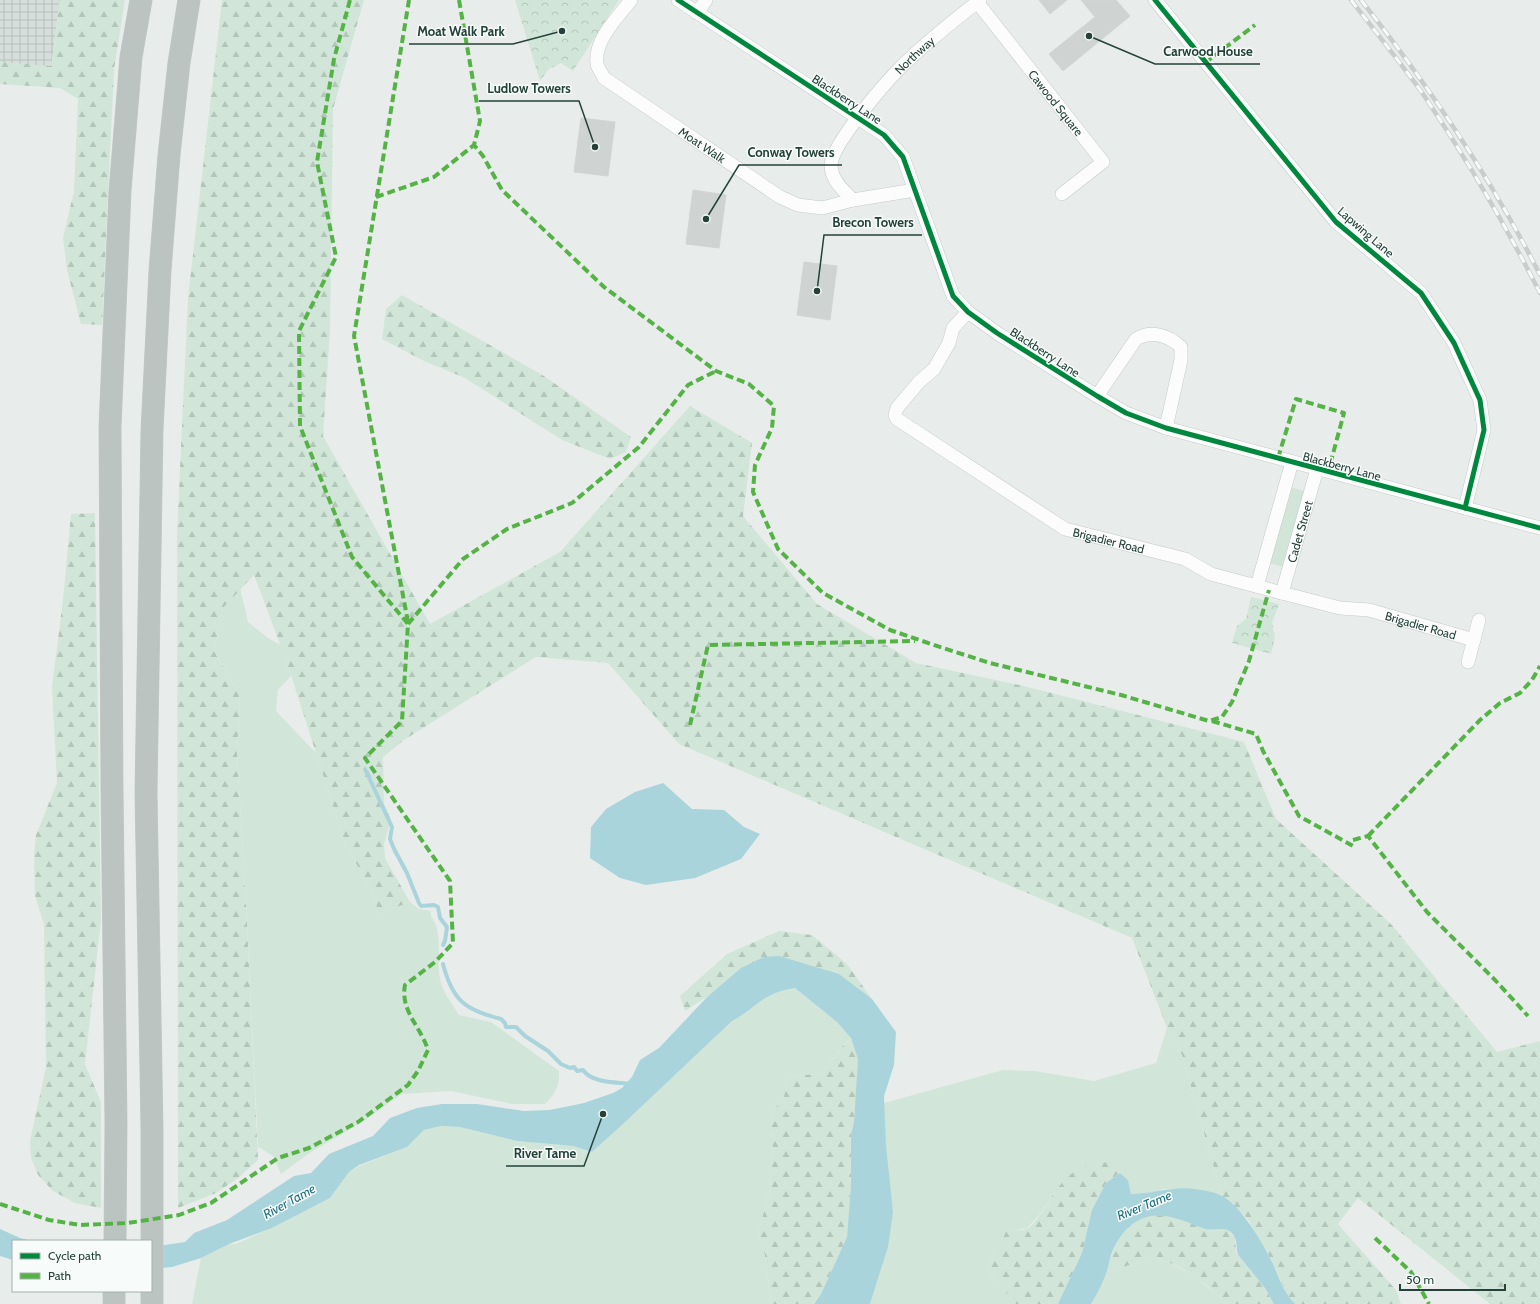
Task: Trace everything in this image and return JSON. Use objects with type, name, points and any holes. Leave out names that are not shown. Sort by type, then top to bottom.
[{"type":"highway","points":[[115,1240],[116,1123],[110,426],[120,191],[131,58],[141,0]]},
{"type":"highway","points":[[152,1304],[152,1128],[146,793],[152,430],[160,279],[169,155],[179,63],[189,0]]},
{"type":"highway","points":[[114,1292],[114,1304]]},
{"type":"street","name":"Moat Walk","points":[[631,0],[603,38],[598,52],[597,64],[604,78],[780,197],[798,205],[822,208],[853,200],[915,190]]},
{"type":"street","name":"Blackberry Lane","points":[[678,0],[884,135],[903,157],[953,296],[968,312],[997,333],[1097,396],[1126,413],[1166,428],[1540,528]]},
{"type":"street","points":[[697,13],[706,0]]},
{"type":"street","name":"Lapwing Lane","points":[[1155,0],[1336,222],[1421,293],[1454,343],[1480,400],[1484,430],[1465,508]]},
{"type":"street","name":"Northway","points":[[853,200],[840,188],[833,177],[831,165],[834,152],[858,118],[901,67],[978,1]]},
{"type":"street","name":"Cawood Square","points":[[978,1],[1103,162],[1062,194]]},
{"type":"street","name":"Brigadier Road","points":[[968,312],[954,328],[949,343],[934,369],[919,382],[897,408],[895,415],[897,419],[1066,529],[1185,560],[1212,574],[1340,608],[1369,610],[1474,640]]},
{"type":"street","points":[[1097,396],[1136,339],[1145,334],[1156,334],[1174,341],[1181,347],[1181,360],[1166,428]]},
{"type":"street","points":[[1257,586],[1292,462]]},
{"type":"street","name":"Cadet Street","points":[[1282,593],[1317,469]]},
{"type":"street","points":[[1468,662],[1479,620]]},
{"type":"shaded area","points":[[0,0],[60,0],[51,67],[0,62]]},
{"type":"green space","points":[[60,0],[125,0],[114,69],[102,325],[81,324],[67,270],[63,238],[74,191],[78,99],[60,88],[0,84],[0,62],[51,66]]},
{"type":"green space","points":[[222,0],[364,0],[333,109],[330,330],[323,436],[430,624],[560,552],[690,406],[752,443],[743,516],[817,604],[916,663],[1024,686],[1244,742],[1276,819],[1391,924],[1497,1052],[1540,1041],[1540,1304],[1490,1304],[1358,1198],[1338,1224],[1396,1290],[1401,1304],[1295,1304],[1288,1296],[1268,1254],[1247,1218],[1222,1196],[1182,1055],[1167,1028],[1132,938],[679,744],[608,663],[536,657],[404,740],[383,757],[384,803],[391,820],[384,844],[385,858],[410,902],[379,914],[371,889],[346,846],[286,660],[254,575],[223,608],[214,651],[240,697],[237,751],[258,1160],[237,1179],[216,1193],[178,1208],[177,533],[188,298]]},
{"type":"green space","points":[[515,0],[619,0],[573,71],[561,63],[549,69],[540,81]]},
{"type":"green space","points":[[402,295],[544,376],[631,437],[626,452],[610,459],[562,440],[465,378],[424,361],[382,339],[386,309]]},
{"type":"green space","points":[[1290,487],[1304,491],[1283,567],[1269,563]]},
{"type":"green space","points":[[95,513],[101,920],[85,1064],[101,1102],[101,1208],[75,1203],[53,1191],[38,1175],[31,1158],[30,1141],[46,1067],[44,925],[35,895],[34,854],[36,835],[57,783],[52,687],[63,600],[71,514]]},
{"type":"green space","points":[[240,588],[248,622],[268,638],[281,645],[291,676],[278,690],[276,711],[316,753],[346,846],[371,889],[379,914],[410,902],[419,909],[431,911],[431,916],[435,923],[439,938],[440,979],[448,998],[459,1015],[491,1022],[559,1071],[559,1081],[556,1089],[552,1097],[545,1104],[512,1104],[451,1091],[402,1094],[364,1121],[308,1154],[281,1174],[273,1156],[258,1147],[237,751],[240,697],[214,651],[223,608]]},
{"type":"green space","points":[[1251,597],[1279,604],[1272,623],[1275,637],[1271,654],[1232,643],[1237,626],[1246,619]]},
{"type":"green space","points":[[779,931],[812,935],[847,964],[872,999],[839,974],[741,968],[708,996],[685,1011],[680,996],[727,954]]},
{"type":"green space","points":[[795,988],[837,1022],[851,1038],[840,1049],[824,1073],[787,1077],[784,1097],[771,1114],[773,1141],[770,1189],[758,1234],[765,1255],[771,1304],[192,1304],[201,1258],[229,1244],[236,1244],[272,1228],[330,1198],[349,1172],[359,1166],[407,1147],[424,1130],[441,1126],[460,1127],[517,1141],[573,1146],[592,1152],[732,1021],[767,997],[784,990]]},
{"type":"green space","points":[[1167,1028],[1182,1055],[1222,1196],[1194,1189],[1164,1189],[1146,1194],[1131,1194],[1128,1180],[1120,1173],[1054,1193],[1040,1214],[1027,1228],[1006,1232],[989,1262],[988,1270],[994,1280],[1015,1304],[870,1304],[888,1247],[884,1103],[1003,1070],[1035,1071],[1094,1081],[1156,1063]]},
{"type":"green space","points":[[851,1038],[859,1059],[854,1122],[851,1135],[851,1185],[847,1237],[821,1294],[813,1304],[771,1304],[765,1255],[758,1234],[770,1189],[773,1141],[771,1114],[784,1097],[787,1077],[824,1073],[840,1049]]},
{"type":"green space","points":[[1109,1162],[1120,1173],[1106,1183],[1093,1210],[1082,1253],[1060,1301],[1058,1304],[1015,1304],[994,1280],[988,1270],[991,1258],[1006,1232],[1023,1230],[1030,1227],[1057,1189],[1069,1175],[1085,1166]]},
{"type":"green space","points":[[1163,1215],[1181,1219],[1206,1229],[1222,1228],[1229,1231],[1235,1238],[1236,1252],[1265,1288],[1274,1304],[1225,1304],[1208,1286],[1180,1267],[1156,1257],[1106,1272],[1112,1253],[1121,1235],[1130,1224],[1141,1218]]},
{"type":"green space","points":[[1156,1257],[1194,1276],[1225,1304],[1091,1304],[1106,1272]]},
{"type":"water","points":[[663,783],[692,809],[724,810],[744,827],[760,834],[741,859],[695,878],[646,885],[620,878],[590,858],[591,827],[606,809],[635,792]]},
{"type":"water","points":[[779,956],[839,974],[872,999],[896,1032],[894,1065],[884,1096],[886,1146],[893,1212],[888,1247],[870,1304],[814,1304],[821,1294],[847,1237],[851,1185],[851,1135],[854,1122],[858,1059],[851,1038],[837,1022],[795,988],[784,990],[767,997],[732,1021],[592,1152],[573,1146],[517,1141],[460,1127],[441,1126],[424,1130],[407,1147],[359,1165],[349,1172],[330,1198],[272,1228],[229,1244],[201,1258],[172,1267],[152,1269],[152,1247],[185,1242],[194,1233],[227,1220],[294,1176],[311,1173],[329,1154],[373,1136],[390,1118],[417,1108],[442,1104],[477,1104],[524,1111],[550,1110],[584,1103],[613,1093],[622,1088],[632,1077],[640,1060],[659,1048],[708,996],[741,968],[764,957]]},
{"type":"water","points":[[1120,1173],[1128,1180],[1131,1194],[1187,1188],[1216,1193],[1230,1201],[1258,1236],[1285,1290],[1295,1304],[1274,1304],[1265,1288],[1239,1256],[1235,1238],[1229,1231],[1222,1229],[1205,1229],[1181,1220],[1157,1216],[1147,1217],[1137,1221],[1120,1237],[1112,1252],[1104,1279],[1091,1304],[1058,1304],[1082,1253],[1092,1210],[1106,1183]]},
{"type":"water","points":[[0,1229],[28,1240],[12,1240],[12,1260],[0,1256]]},
{"type":"building","points":[[1039,0],[1067,0],[1050,14]]},
{"type":"building","points":[[1081,0],[1116,0],[1130,16],[1063,71],[1049,54],[1095,17]]},
{"type":"building","points":[[581,118],[615,122],[608,176],[574,172]]},
{"type":"building","points":[[693,190],[726,195],[719,248],[686,244]]},
{"type":"building","points":[[804,262],[837,266],[830,320],[797,315]]},
{"type":"waterway","points":[[365,769],[392,827],[390,839],[407,873],[419,903],[421,906],[434,905],[438,907],[440,918],[447,927],[443,945]]},
{"type":"waterway","points":[[443,964],[451,987],[462,1002],[469,1007],[478,1012],[501,1019],[505,1023],[506,1027],[516,1027],[525,1036],[548,1051],[561,1064],[570,1068],[574,1067],[577,1071],[583,1070],[598,1080],[630,1084]]},
{"type":"railway","points":[[1351,0],[1423,94],[1439,118],[1499,217],[1540,293]]},
{"type":"railway","points":[[1361,0],[1411,65],[1457,133],[1500,202],[1540,275]]},
{"type":"marked path","points":[[0,1204],[49,1220],[80,1225],[128,1223],[179,1215],[211,1203],[278,1158],[309,1148],[358,1122],[408,1085],[418,1071],[428,1050],[408,1011],[404,994],[405,985],[435,962],[453,943],[450,881],[365,758],[402,721],[408,624],[352,557],[300,426],[299,331],[336,257],[317,162],[334,59],[350,0]]},
{"type":"marked path","points":[[408,622],[354,336],[409,0]]},
{"type":"marked path","points":[[459,0],[480,121],[474,145],[483,156],[502,190],[604,287],[716,371],[749,384],[774,406],[772,428],[755,465],[753,492],[778,549],[823,593],[890,630],[943,648],[990,663],[1121,695],[1209,721],[1222,717],[1232,702],[1249,661],[1269,590]]},
{"type":"marked path","points":[[1205,63],[1255,25]]},
{"type":"marked path","points":[[376,197],[434,177],[474,145]]},
{"type":"marked path","points":[[408,624],[463,559],[507,529],[572,503],[639,447],[688,385],[716,371]]},
{"type":"marked path","points":[[1278,458],[1296,399],[1344,413],[1328,472]]},
{"type":"marked path","points":[[690,725],[708,645],[915,641]]},
{"type":"marked path","points":[[1368,836],[1480,720],[1500,703],[1520,693],[1532,680],[1540,666]]},
{"type":"marked path","points":[[1212,721],[1256,734],[1263,751],[1299,816],[1353,846]]},
{"type":"marked path","points":[[1353,840],[1368,836],[1427,912],[1495,980],[1528,1016]]},
{"type":"marked path","points":[[1375,1238],[1411,1272],[1429,1304]]},
{"type":"cycle path","points":[[678,0],[884,135],[903,157],[953,296],[968,312],[997,333],[1097,396],[1126,413],[1166,428],[1540,528]]},
{"type":"cycle path","points":[[1155,0],[1336,222],[1421,293],[1454,343],[1480,400],[1484,430],[1465,508]]},
{"type":"place","name":"Moat Walk Park","points":[[562,31]]},
{"type":"place","name":"Carwood House","points":[[1089,36]]},
{"type":"place","name":"Ludlow Towers","points":[[595,147]]},
{"type":"place","name":"Conway Towers","points":[[706,219]]},
{"type":"place","name":"Brecon Towers","points":[[817,291]]},
{"type":"place","name":"River Tame","points":[[603,1114]]}]
